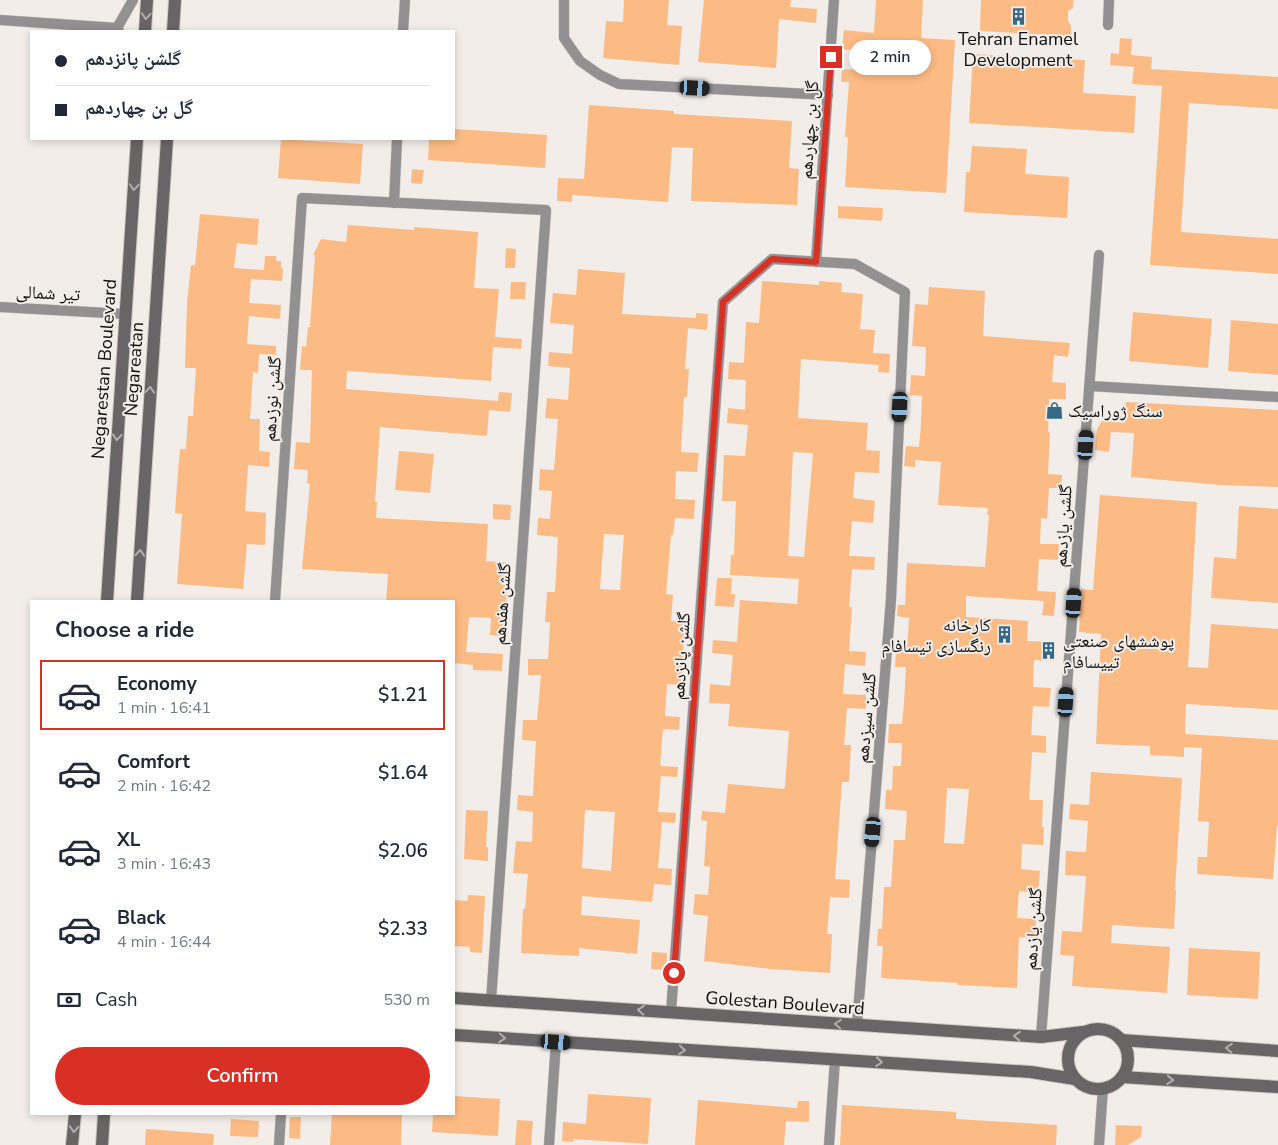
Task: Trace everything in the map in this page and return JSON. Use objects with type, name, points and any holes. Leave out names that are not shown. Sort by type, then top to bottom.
[{"type":"street","points":[[0,20],[118,29],[133,0]]},
{"type":"street","points":[[145,30],[147,0]]},
{"type":"street","points":[[173,30],[175,0]]},
{"type":"street","points":[[404,30],[405,0]]},
{"type":"street","points":[[564,0],[564,38],[580,61],[600,75],[619,84],[828,95]]},
{"type":"street","name":"گل بن چهاردهم","points":[[816,262],[834,0]]},
{"type":"street","points":[[1108,25],[1109,0]]},
{"type":"street","name":"Negarestan Boulevard","points":[[107,600],[137,140]]},
{"type":"street","name":"Negareatan","points":[[137,600],[166,140]]},
{"type":"street","points":[[394,203],[397,140]]},
{"type":"street","name":"گلشن نوزدهم","points":[[275,600],[302,198],[394,203]]},
{"type":"street","name":"گلشن هفدهم","points":[[394,203],[546,210],[492,1001]]},
{"type":"street","name":"گلشن یازدهم","points":[[1041,1037],[1099,256]]},
{"type":"street","name":"گلشن پانزدهم","points":[[671,1012],[723,302],[772,259],[816,262]]},
{"type":"street","name":"گلشن سیزدهم","points":[[816,262],[855,264],[906,292],[892,599],[857,1026]]},
{"type":"street","name":"تیر شمالی","points":[[0,307],[125,314]]},
{"type":"street","points":[[1090,386],[1278,397]]},
{"type":"street","name":"Golestan Boulevard","points":[[455,998],[1041,1037],[1083,1032]]},
{"type":"street","points":[[455,1035],[1031,1072],[1075,1079],[1088,1087],[1103,1088],[1114,1084],[1122,1077],[1127,1066],[1128,1055],[1121,1040],[1104,1029],[1092,1029],[1083,1032],[1073,1041],[1068,1051],[1068,1066],[1075,1079]]},
{"type":"street","points":[[1121,1040],[1278,1051]]},
{"type":"street","points":[[549,1145],[556,1042]]},
{"type":"street","points":[[829,1145],[835,1060]]},
{"type":"street","points":[[1122,1077],[1278,1087]]},
{"type":"street","points":[[1099,1145],[1103,1088]]},
{"type":"street","points":[[72,1145],[74,1115]]},
{"type":"street","points":[[102,1145],[104,1115]]},
{"type":"street","points":[[279,1145],[281,1115]]},
{"type":"building","points":[[624,0],[669,0],[667,25],[682,26],[679,65],[603,58],[606,21],[623,22]]},
{"type":"building","points":[[704,0],[791,0],[790,7],[817,9],[816,23],[779,19],[776,68],[698,62]]},
{"type":"building","points":[[876,0],[923,0],[921,38],[955,40],[946,193],[845,187],[848,137],[845,137],[849,82],[841,82],[842,69],[863,70],[865,51],[842,49],[844,30],[874,33]]},
{"type":"building","name":"Tehran Enamel Development","points":[[981,0],[1073,0],[1073,8],[1068,11],[1071,36],[980,31]]},
{"type":"building","points":[[1120,38],[1132,39],[1131,55],[1152,57],[1151,69],[1278,77],[1278,109],[1189,103],[1181,232],[1278,239],[1278,274],[1150,265],[1162,86],[1132,84],[1134,67],[1110,65],[1111,53],[1119,54]]},
{"type":"building","points":[[973,54],[1085,60],[1083,93],[1136,96],[1134,133],[969,123]]},
{"type":"building","points":[[589,105],[674,111],[674,114],[792,121],[789,168],[799,169],[797,205],[691,201],[693,148],[672,147],[668,202],[572,195],[572,202],[557,201],[558,178],[584,179]]},
{"type":"building","points":[[455,129],[547,135],[545,168],[428,160],[429,140],[455,140]]},
{"type":"building","points":[[281,140],[363,144],[360,184],[278,178]]},
{"type":"building","points":[[972,146],[1027,149],[1025,174],[1069,177],[1067,218],[964,212],[966,172],[970,172]]},
{"type":"building","points":[[412,169],[424,170],[422,184],[411,183]]},
{"type":"building","points":[[838,206],[883,208],[882,221],[838,218]]},
{"type":"building","points":[[200,214],[259,219],[257,245],[237,243],[234,268],[264,270],[265,256],[276,256],[276,261],[281,261],[281,268],[283,269],[282,281],[251,279],[249,303],[281,305],[280,319],[249,316],[247,344],[276,346],[276,355],[259,354],[258,373],[253,372],[250,419],[260,419],[259,451],[270,452],[269,467],[248,465],[245,511],[266,513],[265,545],[247,544],[243,589],[177,584],[182,514],[175,513],[180,449],[186,449],[188,416],[193,416],[196,368],[185,368],[187,303],[191,265],[195,265]]},
{"type":"building","points":[[348,225],[414,230],[414,227],[478,232],[474,288],[499,289],[495,337],[522,339],[521,349],[493,347],[491,381],[347,371],[346,389],[498,401],[499,392],[512,393],[510,412],[489,410],[487,436],[380,427],[375,502],[377,502],[376,518],[488,524],[486,561],[509,563],[504,636],[490,635],[491,618],[469,617],[466,652],[503,654],[502,671],[473,670],[473,665],[455,663],[455,600],[386,600],[388,574],[302,569],[310,484],[307,483],[308,470],[294,469],[296,442],[310,443],[312,370],[300,370],[302,346],[306,347],[308,327],[310,327],[315,255],[313,255],[321,239],[346,242]]},
{"type":"building","points":[[506,248],[516,249],[515,268],[505,268]]},
{"type":"building","points":[[578,269],[625,273],[622,314],[696,318],[696,313],[708,314],[707,330],[688,328],[685,369],[689,369],[687,397],[684,397],[681,452],[699,453],[697,472],[676,471],[675,499],[695,500],[694,519],[675,518],[673,535],[671,535],[666,594],[673,595],[671,621],[685,622],[681,685],[667,684],[665,716],[680,717],[679,730],[663,729],[660,766],[678,767],[677,777],[661,776],[658,812],[676,813],[675,823],[662,822],[658,868],[672,869],[671,885],[654,884],[652,902],[582,896],[581,915],[640,920],[637,954],[579,948],[579,956],[521,953],[523,909],[525,909],[528,874],[513,873],[516,841],[532,842],[533,812],[517,810],[518,795],[533,796],[536,741],[522,740],[523,720],[537,720],[541,675],[528,675],[528,659],[548,659],[550,622],[545,622],[547,592],[555,592],[558,537],[537,535],[538,518],[550,519],[552,491],[539,490],[540,469],[554,470],[558,419],[545,418],[547,398],[568,400],[570,368],[548,366],[549,352],[572,354],[574,325],[550,323],[553,293],[576,295]],"holes":[[[604,534],[624,535],[620,590],[600,589]],[[585,810],[615,812],[611,871],[582,868]]]},
{"type":"building","points":[[762,281],[819,285],[819,281],[842,283],[841,292],[863,294],[860,329],[875,330],[873,353],[890,354],[889,373],[878,372],[879,365],[801,359],[798,418],[868,423],[866,450],[880,451],[879,473],[855,472],[853,498],[875,501],[873,523],[852,521],[849,556],[875,557],[874,570],[852,569],[849,607],[852,607],[849,651],[866,652],[865,666],[845,664],[843,694],[866,695],[866,709],[847,708],[844,745],[851,745],[849,782],[842,782],[835,879],[850,880],[849,898],[830,897],[827,934],[832,934],[830,973],[771,969],[704,961],[708,916],[693,914],[695,894],[708,895],[710,867],[704,866],[707,821],[701,820],[702,811],[725,813],[728,784],[784,789],[785,786],[789,731],[728,726],[730,704],[709,703],[710,684],[730,686],[733,655],[712,653],[713,640],[737,642],[740,600],[797,604],[799,579],[730,575],[731,555],[734,555],[736,501],[722,501],[724,455],[745,456],[748,425],[727,423],[728,408],[745,410],[746,380],[728,379],[729,362],[744,363],[746,322],[759,323]],"holes":[[[793,452],[813,453],[804,557],[788,556]]]},
{"type":"building","points":[[511,282],[526,282],[525,299],[510,299]]},
{"type":"building","points":[[929,287],[985,291],[983,336],[1070,343],[1068,357],[1054,355],[1052,382],[1066,383],[1066,399],[1049,399],[1048,474],[1062,475],[1061,488],[1049,488],[1047,519],[1041,518],[1040,544],[1059,544],[1058,560],[1039,559],[1037,591],[1056,592],[1054,616],[1042,615],[1044,601],[966,596],[966,617],[1028,621],[1027,641],[1054,642],[1053,661],[1034,660],[1033,687],[1051,688],[1049,707],[1033,706],[1031,735],[1046,736],[1046,753],[1032,752],[1029,800],[1043,800],[1042,827],[1044,827],[1043,845],[1022,844],[1021,869],[1040,871],[1038,893],[1019,891],[1017,918],[1036,919],[1035,938],[1019,937],[1017,988],[881,978],[883,946],[877,946],[878,929],[882,929],[884,887],[891,887],[894,840],[905,840],[907,811],[885,809],[886,790],[892,790],[893,766],[901,766],[902,743],[888,743],[889,724],[902,724],[906,667],[895,667],[896,651],[907,652],[909,618],[897,616],[898,605],[905,605],[907,563],[985,567],[989,515],[987,515],[988,508],[938,505],[941,462],[915,460],[915,467],[904,466],[906,446],[919,447],[921,424],[922,396],[910,395],[911,375],[925,376],[926,347],[912,346],[915,304],[928,305]],"holes":[[[947,788],[969,789],[964,844],[944,843]]]},
{"type":"building","points":[[1133,312],[1212,319],[1208,368],[1129,361]]},
{"type":"building","points":[[1231,320],[1278,324],[1278,375],[1228,371]]},
{"type":"building","points":[[1126,402],[1278,410],[1278,487],[1220,485],[1131,477],[1134,433],[1111,432],[1109,452],[1095,450],[1097,429],[1102,421],[1125,423]]},
{"type":"building","points":[[399,451],[434,454],[430,493],[395,490]]},
{"type":"building","points":[[1100,495],[1197,502],[1188,667],[1208,668],[1211,624],[1278,629],[1278,710],[1186,704],[1185,734],[1278,740],[1278,826],[1273,879],[1197,874],[1198,857],[1207,857],[1209,822],[1198,821],[1202,748],[1184,747],[1184,757],[1150,755],[1150,746],[1096,744],[1101,634],[1079,632],[1081,589],[1093,590]]},
{"type":"building","points":[[493,504],[511,505],[510,520],[493,519]]},
{"type":"building","points":[[1239,506],[1278,509],[1278,603],[1211,598],[1214,557],[1236,559]]},
{"type":"building","points":[[717,578],[732,578],[731,594],[735,594],[734,607],[715,606]]},
{"type":"building","points":[[1091,772],[1182,778],[1174,929],[1112,925],[1111,943],[1170,947],[1167,993],[1072,986],[1074,956],[1060,955],[1062,931],[1082,932],[1086,876],[1065,875],[1066,851],[1086,852],[1088,821],[1069,819],[1070,804],[1089,805]]},
{"type":"building","points":[[466,810],[488,811],[486,847],[488,847],[488,861],[464,859]]},
{"type":"building","points":[[468,895],[485,896],[482,953],[470,952],[470,947],[455,946],[455,900],[468,901]]},
{"type":"building","points":[[1189,948],[1260,952],[1258,999],[1187,995]]},
{"type":"building","points":[[652,952],[667,953],[666,970],[651,969]]},
{"type":"building","points":[[588,1094],[651,1098],[648,1144],[573,1139],[573,1142],[562,1141],[563,1122],[586,1124]]},
{"type":"building","points":[[455,1096],[500,1099],[498,1136],[432,1132],[433,1115],[455,1115]]},
{"type":"building","points":[[698,1100],[797,1108],[798,1101],[809,1101],[809,1122],[786,1121],[784,1145],[695,1145]]},
{"type":"building","points":[[842,1105],[956,1112],[956,1119],[1057,1125],[1056,1145],[840,1145]]},
{"type":"building","points":[[332,1115],[402,1115],[401,1145],[330,1145]]},
{"type":"building","points":[[290,1117],[301,1117],[300,1139],[289,1138]]},
{"type":"building","points":[[231,1119],[259,1121],[258,1137],[230,1136]]},
{"type":"building","points":[[517,1120],[533,1121],[531,1145],[515,1145]]},
{"type":"building","points":[[1116,1125],[1142,1126],[1141,1137],[1128,1145],[1115,1145]]},
{"type":"building","points":[[146,1129],[214,1134],[213,1145],[145,1145]]},
{"type":"place","name":"Tehran Enamel Development","points":[[1018,16]]},
{"type":"place","name":"سنگ ژوراسیک","points":[[1054,411]]},
{"type":"place","name":"کارخانه رنگسازی تیسافام","points":[[1005,635]]},
{"type":"place","name":"پوششهای صنعتی تییسافام","points":[[1049,651]]},
{"type":"route","points":[[674,973],[723,302],[772,259],[816,262],[831,57]]}]
